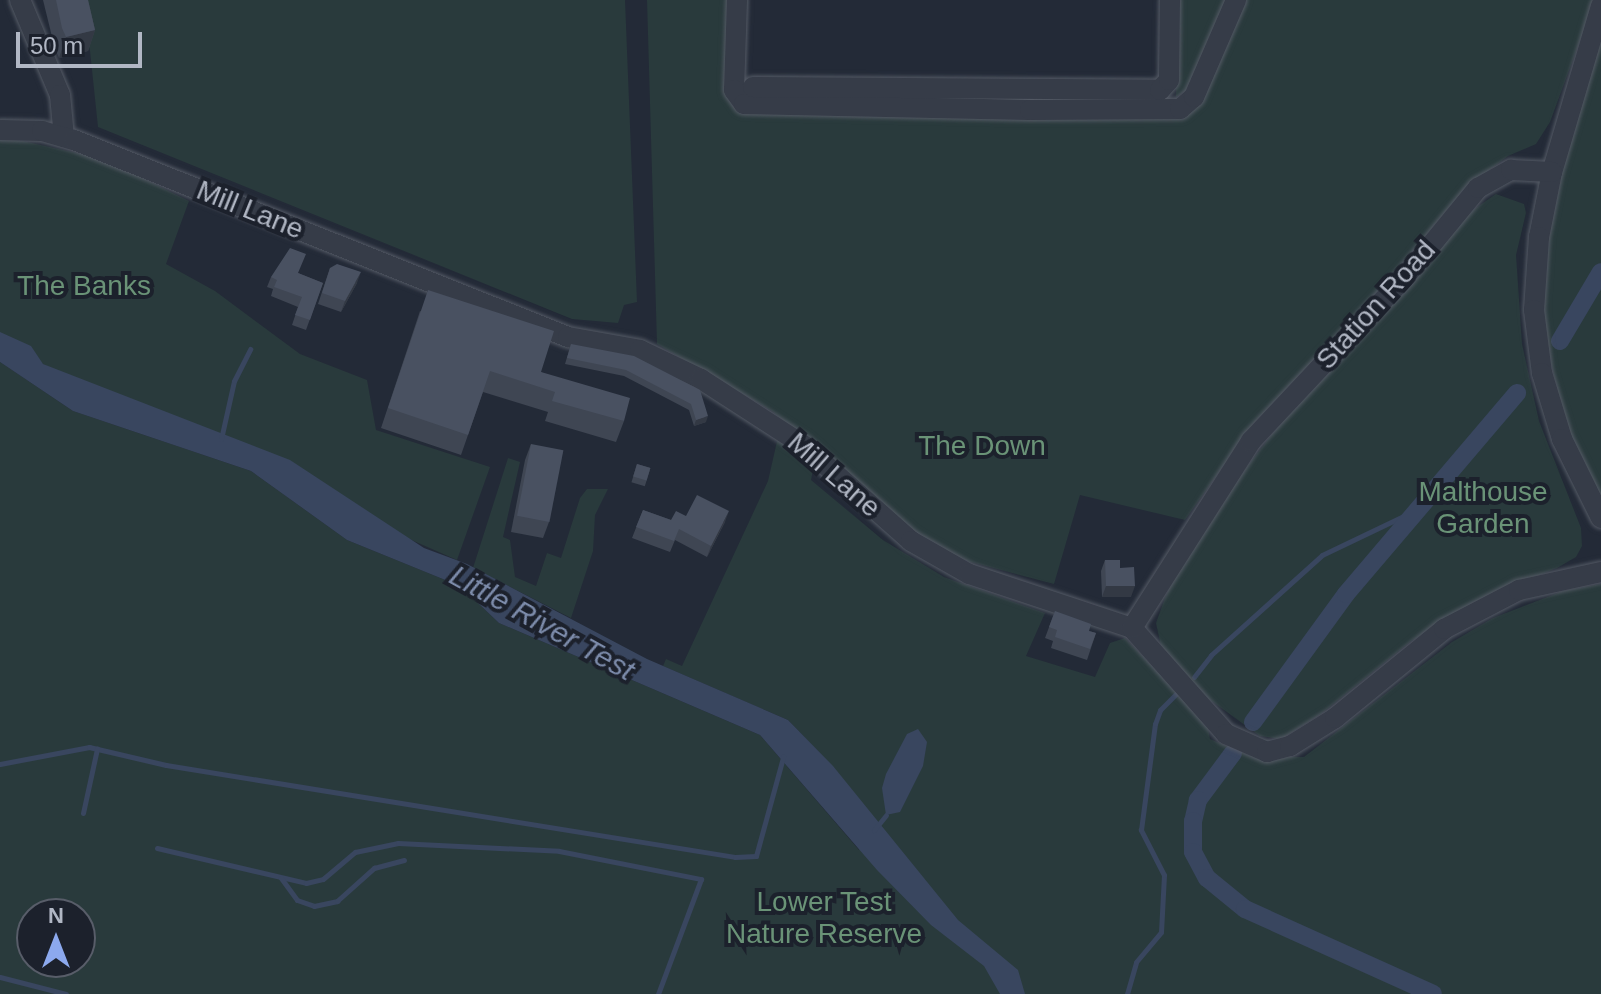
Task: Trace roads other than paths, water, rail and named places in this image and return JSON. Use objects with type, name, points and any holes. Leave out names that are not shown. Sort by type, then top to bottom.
[{"type":"street","points":[[20,0],[60,95],[64,137]]},
{"type":"street","points":[[737,0],[734,90],[744,104],[1030,110],[1180,109],[1194,97],[1236,0]]},
{"type":"street","points":[[753,87],[1160,90],[1169,80],[1170,0]]},
{"type":"street","points":[[1601,6],[1552,172],[1539,237],[1534,310],[1542,373],[1562,439],[1601,518]]},
{"type":"street","name":"Mill Lane","points":[[0,130],[64,137],[568,337],[640,350],[749,407],[803,445],[911,541],[969,574],[1132,628]]},
{"type":"street","name":"Station Road","points":[[1132,628],[1251,441],[1404,278],[1478,188],[1511,170],[1552,172]]},
{"type":"street","points":[[1132,628],[1226,734],[1267,752],[1290,746],[1335,718],[1444,629],[1519,590],[1601,572]]},
{"type":"water","name":"Little River Test","points":[[0,332],[31,346],[43,364],[290,460],[424,548],[467,564],[647,659],[788,720],[833,766],[958,920],[1018,970],[1025,994],[1000,994],[984,966],[931,925],[877,870],[760,735],[499,623],[460,586],[347,540],[251,471],[73,411],[0,362]]},
{"type":"water","points":[[918,729],[927,742],[923,766],[900,812],[886,815],[882,788],[886,774],[907,734]]},
{"type":"waterway","points":[[1560,341],[1601,272]]},
{"type":"waterway","points":[[221,439],[234,381],[250,349]]},
{"type":"waterway","points":[[1253,722],[1346,594],[1517,393]]},
{"type":"waterway","points":[[1194,677],[1211,655],[1322,555],[1414,511]]},
{"type":"waterway","points":[[1127,994],[1136,962],[1161,932],[1164,875],[1141,830],[1155,724],[1160,710],[1178,692]]},
{"type":"waterway","points":[[0,764],[89,747],[166,765],[735,857],[756,856],[783,757]]},
{"type":"waterway","points":[[83,813],[97,749]]},
{"type":"waterway","points":[[1233,753],[1198,800],[1193,821],[1193,852],[1207,878],[1245,909],[1433,994]]},
{"type":"waterway","points":[[874,830],[886,815]]},
{"type":"waterway","points":[[157,848],[306,883],[323,879],[355,852],[398,843],[559,851],[701,879],[658,994]]},
{"type":"waterway","points":[[281,878],[297,900],[314,906],[337,901],[374,868],[404,860]]},
{"type":"waterway","points":[[0,977],[66,994]]},
{"type":"park label","name":"The Banks","points":[[84,286]]},
{"type":"park label","name":"The Down","points":[[982,446]]},
{"type":"park label","name":"Malthouse Garden","points":[[1483,508]]},
{"type":"park label","name":"Lower Test Nature Reserve","points":[[824,918]]}]
